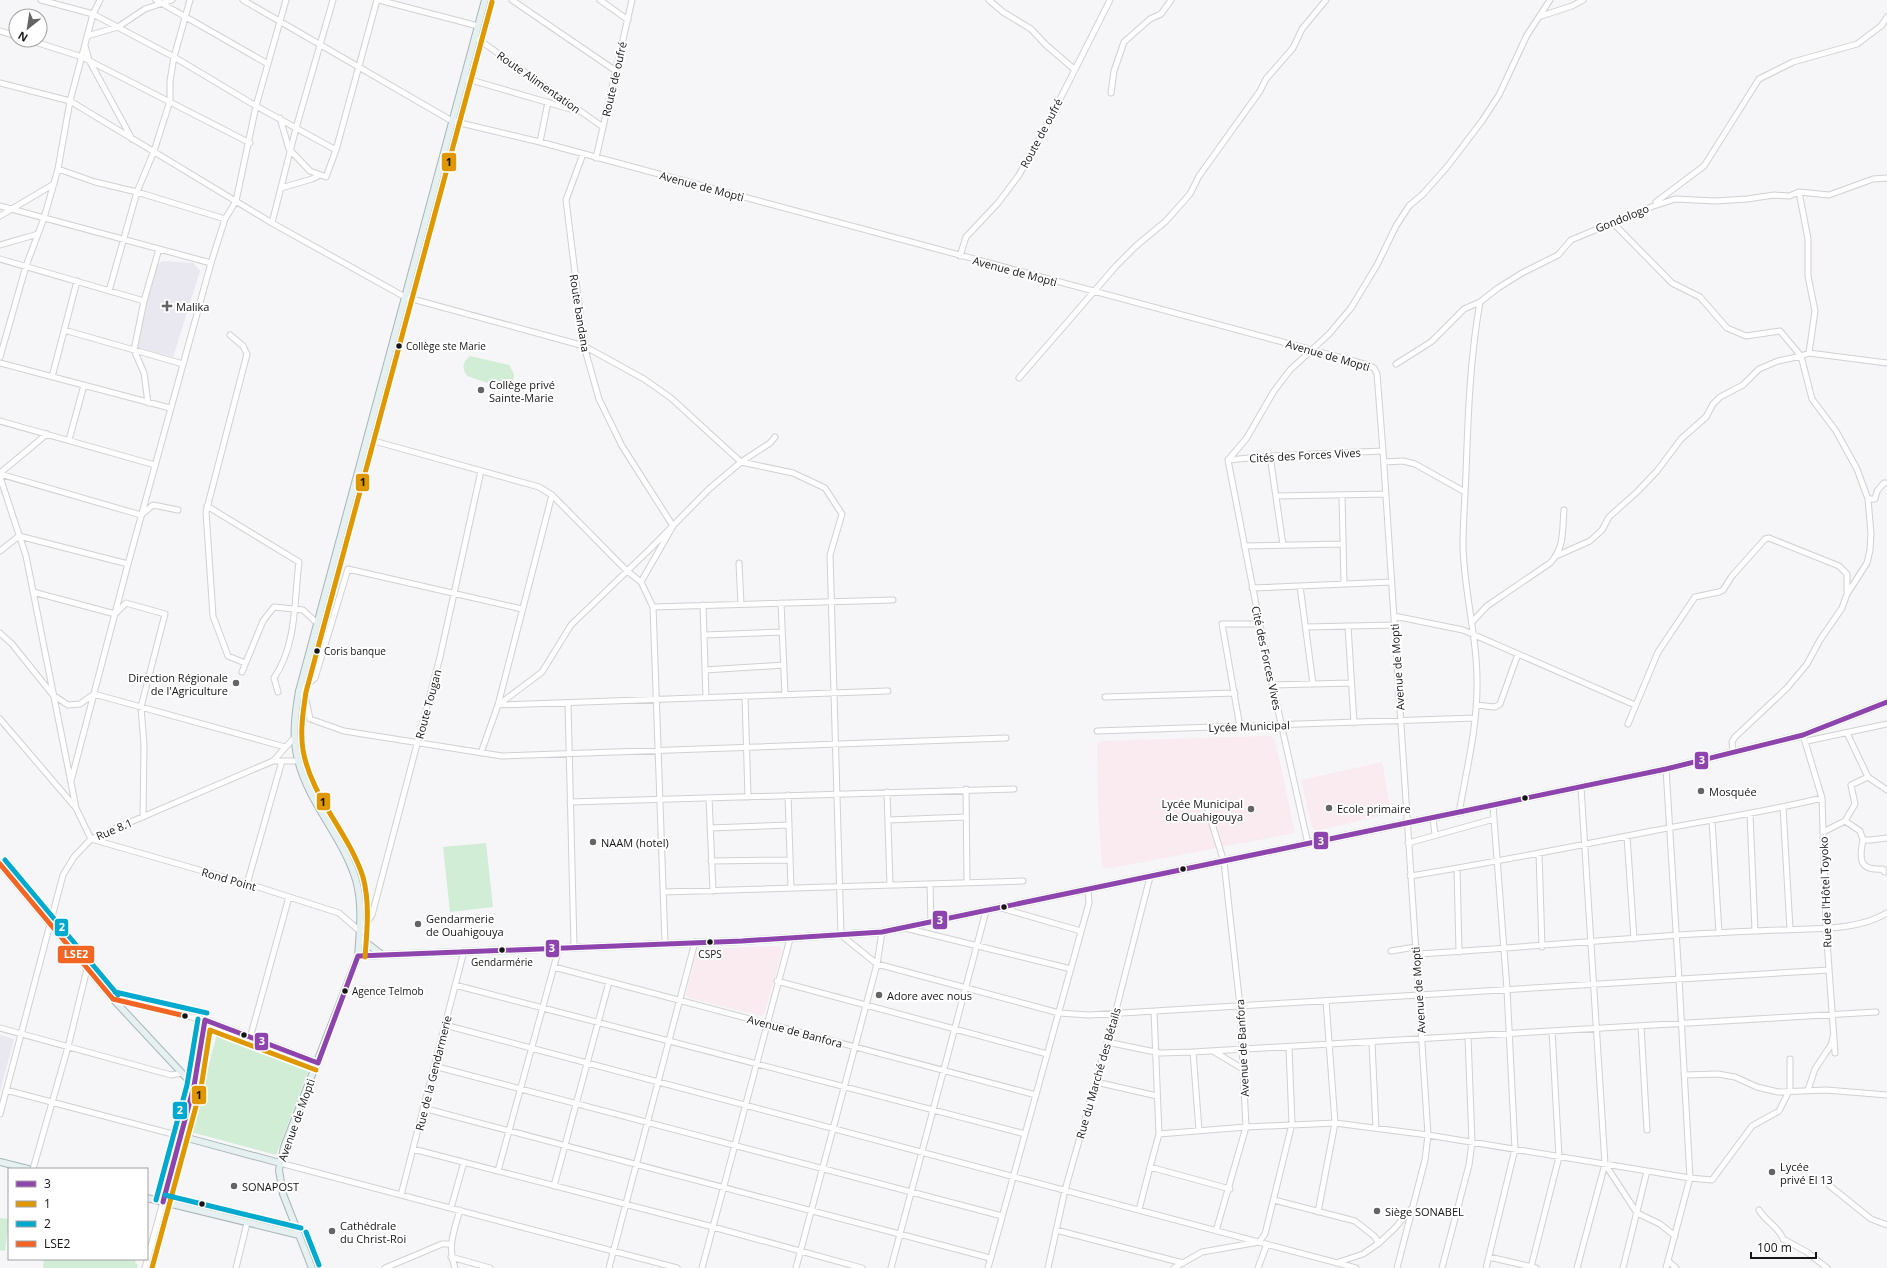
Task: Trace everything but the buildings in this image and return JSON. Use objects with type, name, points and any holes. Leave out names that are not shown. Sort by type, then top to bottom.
[{"type":"main road","name":"Avenue de Mopti","points":[[312,1268],[283,1194],[280,1178],[280,1162],[284,1147],[318,1063],[358,956],[360,907],[356,881],[349,863],[311,793],[298,761],[294,737],[294,716],[317,623],[485,0]]},
{"type":"main road","points":[[358,956],[790,939],[882,932],[1433,819],[1666,769],[1804,735],[1887,702]]},
{"type":"main road","points":[[0,864],[50,926],[113,999],[194,1086]]},
{"type":"main road","points":[[360,935],[381,954]]},
{"type":"main road","points":[[162,1202],[194,1086],[205,1020],[318,1063]]},
{"type":"main road","points":[[180,1136],[280,1162]]},
{"type":"main road","points":[[0,1162],[24,1168]]},
{"type":"main road","points":[[148,1198],[299,1235]]},
{"type":"street","points":[[41,0],[93,14],[336,150]]},
{"type":"street","points":[[0,357],[26,266],[44,218],[54,184],[70,101],[93,14],[100,0]]},
{"type":"street","points":[[156,0],[268,64]]},
{"type":"street","points":[[87,36],[118,27],[145,9],[172,0]]},
{"type":"street","points":[[109,291],[137,192],[154,151],[170,101],[170,81],[174,58],[190,0]]},
{"type":"street","points":[[243,0],[452,121]]},
{"type":"street","points":[[71,782],[141,515],[211,263],[225,219],[236,201],[250,143],[256,106],[286,0]]},
{"type":"street","points":[[272,222],[290,149],[333,0]]},
{"type":"street","points":[[280,118],[290,149],[310,171],[318,176],[326,178],[336,150],[378,0],[478,26]]},
{"type":"street","points":[[512,0],[616,71]]},
{"type":"street","points":[[600,0],[628,20]]},
{"type":"street","name":"Route de oufré","points":[[596,158],[632,0]]},
{"type":"street","points":[[989,0],[1003,12],[1031,29],[1046,45],[1074,69]]},
{"type":"street","name":"Route de oufré","points":[[960,256],[966,237],[998,203],[1019,175],[1048,123],[1110,0]]},
{"type":"street","points":[[1111,93],[1114,71],[1124,42],[1150,19],[1161,14],[1171,0]]},
{"type":"street","points":[[1019,378],[1092,292],[1136,246],[1166,221],[1190,194],[1199,176],[1260,91],[1266,79],[1293,48],[1302,29],[1326,0]]},
{"type":"street","points":[[1228,460],[1246,439],[1274,392],[1290,370],[1310,349],[1329,334],[1351,308],[1377,265],[1396,226],[1409,206],[1423,194],[1447,167],[1482,121],[1499,95],[1527,35],[1541,16],[1550,0]]},
{"type":"street","points":[[1541,16],[1572,6],[1583,0]]},
{"type":"street","points":[[1651,207],[1704,166],[1759,79],[1794,62],[1857,44],[1881,26],[1887,17]]},
{"type":"street","name":"Route Alimentation","points":[[475,37],[603,127]]},
{"type":"street","points":[[85,45],[89,60],[132,140]]},
{"type":"street","points":[[48,46],[89,60],[250,143]]},
{"type":"street","points":[[464,78],[582,112]]},
{"type":"street","points":[[0,83],[70,101],[132,140],[154,151],[185,172],[405,297],[584,346],[644,379],[671,398],[741,462],[793,474],[825,488],[842,514],[830,555],[841,935],[877,964],[1058,1013],[1089,1015],[1829,970]]},
{"type":"street","points":[[540,142],[548,102]]},
{"type":"street","name":"Avenue de Mopti","points":[[452,121],[540,142],[1092,292],[1310,349],[1374,368],[1377,374],[1384,462],[1406,824],[1428,1135],[1425,1160],[1397,1268]]},
{"type":"street","name":"Route bandana","points":[[583,154],[566,200],[584,346],[599,399],[622,446],[673,526]]},
{"type":"street","points":[[58,169],[95,182],[137,192],[225,219]]},
{"type":"street","points":[[281,188],[318,176]]},
{"type":"street","name":"Gondologo","points":[[1396,364],[1430,342],[1464,309],[1480,302],[1498,288],[1522,273],[1558,255],[1571,240],[1651,207],[1675,199],[1715,201],[1747,199],[1774,195],[1789,196],[1799,192],[1829,195],[1873,179],[1887,178]]},
{"type":"street","points":[[0,216],[54,184]]},
{"type":"street","points":[[1799,192],[1808,239],[1808,276],[1815,311],[1809,353]]},
{"type":"street","points":[[0,206],[211,263]]},
{"type":"street","points":[[1613,223],[1672,283],[1700,297],[1727,328],[1746,336],[1780,331],[1801,356],[1812,399],[1836,431],[1857,469],[1868,499],[1872,534],[1867,563],[1847,594],[1842,608],[1820,640],[1807,664],[1787,688],[1735,737],[1732,742],[1733,753]]},
{"type":"street","points":[[0,246],[38,234]]},
{"type":"street","points":[[148,403],[144,373],[134,350],[144,301],[159,249]]},
{"type":"street","points":[[0,259],[144,301]]},
{"type":"street","points":[[52,377],[77,281]]},
{"type":"street","points":[[1459,813],[1475,718],[1477,686],[1474,635],[1467,590],[1463,546],[1473,341],[1480,302]]},
{"type":"street","points":[[64,330],[183,364]]},
{"type":"street","points":[[230,335],[243,346],[247,354],[235,404],[224,436],[207,506],[207,542],[213,616],[228,656],[246,663]]},
{"type":"street","points":[[1556,556],[1590,541],[1602,530],[1609,517],[1638,491],[1657,471],[1682,439],[1706,417],[1713,404],[1720,397],[1743,385],[1759,369],[1778,361],[1809,353],[1887,363]]},
{"type":"street","points":[[0,363],[170,408]]},
{"type":"street","points":[[68,440],[84,385]]},
{"type":"street","points":[[0,420],[155,465]]},
{"type":"street","points":[[0,473],[47,434]]},
{"type":"street","points":[[498,705],[542,672],[571,625],[709,489],[741,462],[775,437]]},
{"type":"street","points":[[367,439],[539,487],[552,495],[627,571],[641,582],[653,607],[665,943]]},
{"type":"street","name":"Cités des Forces Vives","points":[[1228,460],[1270,456],[1383,451]]},
{"type":"street","points":[[1270,456],[1283,546]]},
{"type":"street","name":"Cité des Forces Vives","points":[[1228,460],[1259,624],[1308,844]]},
{"type":"street","points":[[1384,462],[1403,461],[1415,464],[1465,492]]},
{"type":"street","name":"Route Tougan","points":[[360,935],[372,915],[417,744],[456,593],[481,471]]},
{"type":"street","points":[[0,473],[141,515]]},
{"type":"street","points":[[0,477],[26,556],[76,808],[91,840]]},
{"type":"street","points":[[1868,499],[1875,499],[1877,491],[1884,483],[1887,483]]},
{"type":"street","points":[[1276,496],[1386,494]]},
{"type":"street","points":[[481,752],[498,705],[552,495]]},
{"type":"street","points":[[1342,495],[1344,584]]},
{"type":"street","points":[[141,515],[153,505],[178,510]]},
{"type":"street","points":[[207,506],[299,562],[294,599],[296,608],[284,663],[274,678],[278,692]]},
{"type":"street","points":[[1472,622],[1487,606],[1550,563],[1556,556],[1560,550],[1564,510]]},
{"type":"street","points":[[641,582],[673,526]]},
{"type":"street","points":[[19,536],[128,564]]},
{"type":"street","points":[[0,551],[19,536]]},
{"type":"street","points":[[1628,724],[1658,652],[1695,597],[1723,590],[1737,570],[1765,539],[1769,538],[1838,566],[1847,574],[1847,594]]},
{"type":"street","points":[[1244,546],[1343,544]]},
{"type":"street","points":[[740,563],[741,604]]},
{"type":"street","points":[[522,609],[348,569],[315,678],[299,691],[306,700],[310,719],[344,731],[417,744],[502,756],[1006,738]]},
{"type":"street","points":[[1252,588],[1392,582]]},
{"type":"street","points":[[1300,586],[1313,684]]},
{"type":"street","points":[[33,592],[115,614]]},
{"type":"street","points":[[653,607],[892,600]]},
{"type":"street","points":[[115,614],[126,603],[165,614],[141,707],[144,745],[143,817]]},
{"type":"street","points":[[781,603],[785,695]]},
{"type":"street","points":[[703,605],[706,698]]},
{"type":"street","points":[[242,672],[263,621],[274,607],[296,608],[308,613],[317,623]]},
{"type":"street","points":[[1394,616],[1462,630],[1635,705]]},
{"type":"street","points":[[1240,727],[1222,624],[1259,624]]},
{"type":"street","points":[[1306,628],[1394,625]]},
{"type":"street","points":[[1348,626],[1354,723]]},
{"type":"street","points":[[704,635],[782,632]]},
{"type":"street","points":[[0,633],[12,644],[53,695],[68,704],[80,704],[94,694]]},
{"type":"street","points":[[1476,705],[1496,707],[1500,704],[1518,654]]},
{"type":"street","points":[[705,670],[784,665]]},
{"type":"street","points":[[1272,685],[1351,683]]},
{"type":"street","points":[[498,705],[888,691]]},
{"type":"street","points":[[1105,697],[1234,693]]},
{"type":"street","points":[[94,694],[285,747]]},
{"type":"street","points":[[744,696],[748,797]]},
{"type":"street","points":[[568,702],[574,947]]},
{"type":"street","name":"Lycée Municipal","points":[[1097,731],[1401,722],[1475,718]]},
{"type":"street","points":[[0,719],[76,808]]},
{"type":"street","points":[[1807,741],[1887,724]]},
{"type":"street","points":[[1847,733],[1868,777],[1887,790]]},
{"type":"street","name":"Rue de l'Hôtel Toyoko","points":[[1804,735],[1807,741],[1822,798],[1826,927],[1835,1053]]},
{"type":"street","name":"Rue 8.1","points":[[0,1114],[63,875],[74,857],[91,840],[273,760],[294,737]]},
{"type":"street","points":[[273,760],[298,761]]},
{"type":"street","points":[[247,884],[282,761]]},
{"type":"street","points":[[1666,769],[1680,979],[1690,1178],[1666,1268]]},
{"type":"street","points":[[1823,832],[1845,821],[1855,804],[1851,785],[1868,777]]},
{"type":"street","points":[[1880,786],[1887,785]]},
{"type":"street","points":[[1577,1268],[1605,1164],[1581,787]]},
{"type":"street","points":[[570,802],[966,789],[1014,789]]},
{"type":"street","points":[[966,789],[968,882]]},
{"type":"street","points":[[887,792],[890,885]]},
{"type":"street","points":[[788,795],[791,888]]},
{"type":"street","points":[[709,798],[712,891]]},
{"type":"street","points":[[1410,876],[1497,862],[1669,828],[1783,808],[1822,798]]},
{"type":"street","points":[[1486,1268],[1515,1149],[1510,1034],[1493,806]]},
{"type":"street","points":[[1783,808],[1790,929]]},
{"type":"street","name":"Avenue de Banfora","points":[[1208,811],[1224,862],[1240,1006],[1246,1127],[1230,1189],[1216,1231]]},
{"type":"street","points":[[1750,814],[1755,931]]},
{"type":"street","points":[[888,820],[966,818]]},
{"type":"street","points":[[1433,819],[1435,834]]},
{"type":"street","points":[[1408,843],[1422,840],[1435,834],[1494,820]]},
{"type":"street","points":[[1712,820],[1719,933]]},
{"type":"street","points":[[1845,821],[1860,831],[1863,840],[1860,855],[1863,864],[1868,868],[1883,869],[1884,872]]},
{"type":"street","points":[[710,828],[789,825]]},
{"type":"street","points":[[1627,836],[1634,939]]},
{"type":"street","points":[[1863,840],[1887,838]]},
{"type":"street","name":"Rond Point","points":[[91,840],[247,884],[340,913],[360,935]]},
{"type":"street","points":[[1539,854],[1542,946]]},
{"type":"street","points":[[712,861],[790,860]]},
{"type":"street","points":[[1457,868],[1459,952]]},
{"type":"street","name":"Rue du Marché des Bétails","points":[[1048,1268],[1066,1190],[1115,1014],[1150,877]]},
{"type":"street","points":[[663,892],[968,882],[1023,882]]},
{"type":"street","points":[[930,884],[931,922]]},
{"type":"street","points":[[988,1268],[1089,903],[1088,890]]},
{"type":"street","points":[[250,1038],[289,897]]},
{"type":"street","points":[[1001,908],[1081,931]]},
{"type":"street","points":[[891,1268],[986,911]]},
{"type":"street","points":[[1416,954],[1591,943],[1676,935],[1826,927],[1862,923],[1878,918],[1887,912]]},
{"type":"street","points":[[904,928],[1071,969]]},
{"type":"street","points":[[796,1268],[877,964],[882,932]]},
{"type":"street","points":[[702,1268],[777,981],[790,939]]},
{"type":"street","points":[[608,1268],[680,1000],[694,942]]},
{"type":"street","points":[[1391,951],[1415,947]]},
{"type":"street","points":[[498,1171],[559,948]]},
{"type":"street","name":"Rue de la Gendarmerie","points":[[402,1195],[464,951]]},
{"type":"street","name":"Avenue de Banfora","points":[[554,967],[1036,1095]]},
{"type":"street","points":[[33,1168],[53,1102],[88,969]]},
{"type":"street","points":[[777,981],[1047,1054]]},
{"type":"street","points":[[554,1186],[609,982]]},
{"type":"street","points":[[455,985],[1025,1134]]},
{"type":"street","points":[[113,999],[205,1020]]},
{"type":"street","points":[[1318,1212],[1336,1123],[1326,1001]]},
{"type":"street","points":[[1139,1210],[1159,1134],[1154,1011]]},
{"type":"street","points":[[1107,1042],[1156,1052],[1193,1052],[1242,1048],[1289,1048],[1597,1028],[1682,1025],[1876,1012]]},
{"type":"street","points":[[445,1025],[744,1106],[833,1128],[1356,1268]]},
{"type":"street","points":[[1640,1026],[1647,1130]]},
{"type":"street","points":[[0,1028],[171,1075],[182,1072]]},
{"type":"street","points":[[1489,1257],[1533,1267],[1559,1157],[1552,1031]]},
{"type":"street","points":[[1808,1090],[1815,1069],[1831,1045],[1834,1035]]},
{"type":"street","points":[[1442,1268],[1469,1166],[1472,1142],[1468,1037]]},
{"type":"street","points":[[1372,1043],[1376,1128]]},
{"type":"street","points":[[1174,1268],[1202,1252],[1259,1242],[1265,1234],[1292,1124],[1289,1048]]},
{"type":"street","points":[[1213,1051],[1243,1069]]},
{"type":"street","points":[[1193,1052],[1199,1130]]},
{"type":"street","points":[[1159,1134],[1292,1124],[1336,1123],[1428,1135],[1690,1178],[1712,1180],[1752,1126],[1779,1111],[1788,1093],[1790,1059]]},
{"type":"street","points":[[434,1066],[1002,1216]]},
{"type":"street","points":[[1684,1075],[1718,1074],[1735,1077],[1756,1087],[1788,1093],[1808,1090],[1887,1095]]},
{"type":"street","points":[[1096,1082],[1157,1096]]},
{"type":"street","points":[[6,1090],[180,1136]]},
{"type":"street","points":[[423,1108],[990,1258]]},
{"type":"street","points":[[413,1149],[713,1227],[862,1268]]},
{"type":"street","points":[[280,1162],[677,1268]]},
{"type":"street","points":[[452,1208],[464,1162]]},
{"type":"street","points":[[1605,1164],[1637,1213],[1660,1224],[1675,1236]]},
{"type":"street","points":[[1150,1168],[1230,1189]]},
{"type":"street","points":[[1623,1268],[1647,1171]]},
{"type":"street","points":[[1830,1186],[1871,1219],[1887,1225]]},
{"type":"street","points":[[1274,1200],[1355,1221],[1374,1236],[1380,1243]]},
{"type":"street","points":[[148,1256],[162,1202]]},
{"type":"street","points":[[1334,1262],[1344,1261],[1363,1254],[1380,1243],[1395,1228],[1413,1206]]},
{"type":"street","points":[[455,1268],[451,1257],[450,1244],[460,1210]]},
{"type":"street","points":[[1759,1210],[1762,1217],[1782,1234],[1783,1238],[1807,1252],[1827,1268]]},
{"type":"street","points":[[236,1268],[247,1223]]},
{"type":"street","points":[[1056,1230],[1183,1263]]},
{"type":"street","points":[[385,1268],[442,1244],[450,1244]]},
{"type":"street","points":[[1258,1268],[1267,1244]]},
{"type":"street","points":[[451,1257],[490,1268]]},
{"type":"street","points":[[1668,1261],[1676,1268]]},
{"type":"shaded area","name":"Malika","points":[[163,261],[193,263],[200,271],[173,357],[139,348],[134,341],[158,264]]},
{"type":"shaded area","points":[[1270,736],[1275,739],[1295,833],[1106,869],[1102,866],[1098,807],[1097,745],[1101,741]]},
{"type":"shaded area","points":[[1382,762],[1391,811],[1389,814],[1316,831],[1312,827],[1301,780]]},
{"type":"shaded area","points":[[779,946],[782,951],[764,1014],[761,1016],[689,998],[686,994],[697,952],[702,949]]},
{"type":"shaded area","points":[[0,1035],[14,1039],[0,1091]]},
{"type":"green space","points":[[470,356],[509,365],[514,374],[513,381],[502,388],[467,376],[464,370],[464,363]]},
{"type":"green space","points":[[486,843],[493,907],[450,912],[443,847]]},
{"type":"green space","points":[[218,1030],[311,1064],[276,1155],[191,1132]]},
{"type":"green space","points":[[0,1218],[8,1219],[5,1251],[0,1250]]},
{"type":"green space","points":[[44,1260],[136,1260],[135,1263],[138,1265],[137,1268],[43,1268]]},
{"type":"transit line","name":"1","points":[[365,957],[367,897],[363,877],[349,845],[322,799],[307,767],[302,743],[304,707],[306,692],[492,2]]},
{"type":"transit line","name":"3","points":[[358,956],[742,941],[882,932],[1666,769],[1803,735],[1887,702]]},
{"type":"transit line","name":"2","points":[[5,860],[118,995]]},
{"type":"transit line","name":"LSE2","points":[[0,864],[113,999]]},
{"type":"transit line","name":"3","points":[[318,1063],[358,956]]},
{"type":"transit line","name":"2","points":[[115,992],[207,1013]]},
{"type":"transit line","name":"LSE2","points":[[113,999],[185,1016]]},
{"type":"transit line","name":"2","points":[[156,1200],[187,1085],[198,1019]]},
{"type":"transit line","name":"3","points":[[205,1020],[318,1063]]},
{"type":"transit line","name":"3","points":[[163,1202],[194,1086],[205,1020]]},
{"type":"transit line","name":"1","points":[[152,1268],[201,1088],[210,1030],[316,1070]]},
{"type":"transit line","name":"2","points":[[165,1195],[301,1228]]},
{"type":"transit line","name":"2","points":[[306,1232],[319,1265]]},
{"type":"place","name":"Malika","points":[[167,306]]},
{"type":"place","name":"Collège ste Marie","points":[[399,346]]},
{"type":"place","name":"Collège privé Sainte-Marie","points":[[481,390]]},
{"type":"place","name":"Coris banque","points":[[317,651]]},
{"type":"place","name":"Direction Régionale de l'Agriculture","points":[[236,683]]},
{"type":"place","name":"Mosquée","points":[[1701,791]]},
{"type":"place","name":"Ecole primaire","points":[[1329,808]]},
{"type":"place","name":"Lycée Municipal de Ouahigouya","points":[[1251,809]]},
{"type":"place","name":"NAAM (hotel)","points":[[593,842]]},
{"type":"place","name":"Gendarmerie de Ouahigouya","points":[[418,924]]},
{"type":"place","name":"CSPS","points":[[710,942]]},
{"type":"place","name":"Gendarmérie","points":[[502,950]]},
{"type":"place","name":"Agence Telmob","points":[[345,991]]},
{"type":"place","name":"Adore avec nous","points":[[879,995]]},
{"type":"place","name":"Lycée privé El 13","points":[[1772,1172]]},
{"type":"place","name":"SONAPOST","points":[[234,1186]]},
{"type":"place","name":"Siège SONABEL","points":[[1377,1211]]},
{"type":"place","name":"Cathédrale du Christ-Roi","points":[[332,1231]]}]
